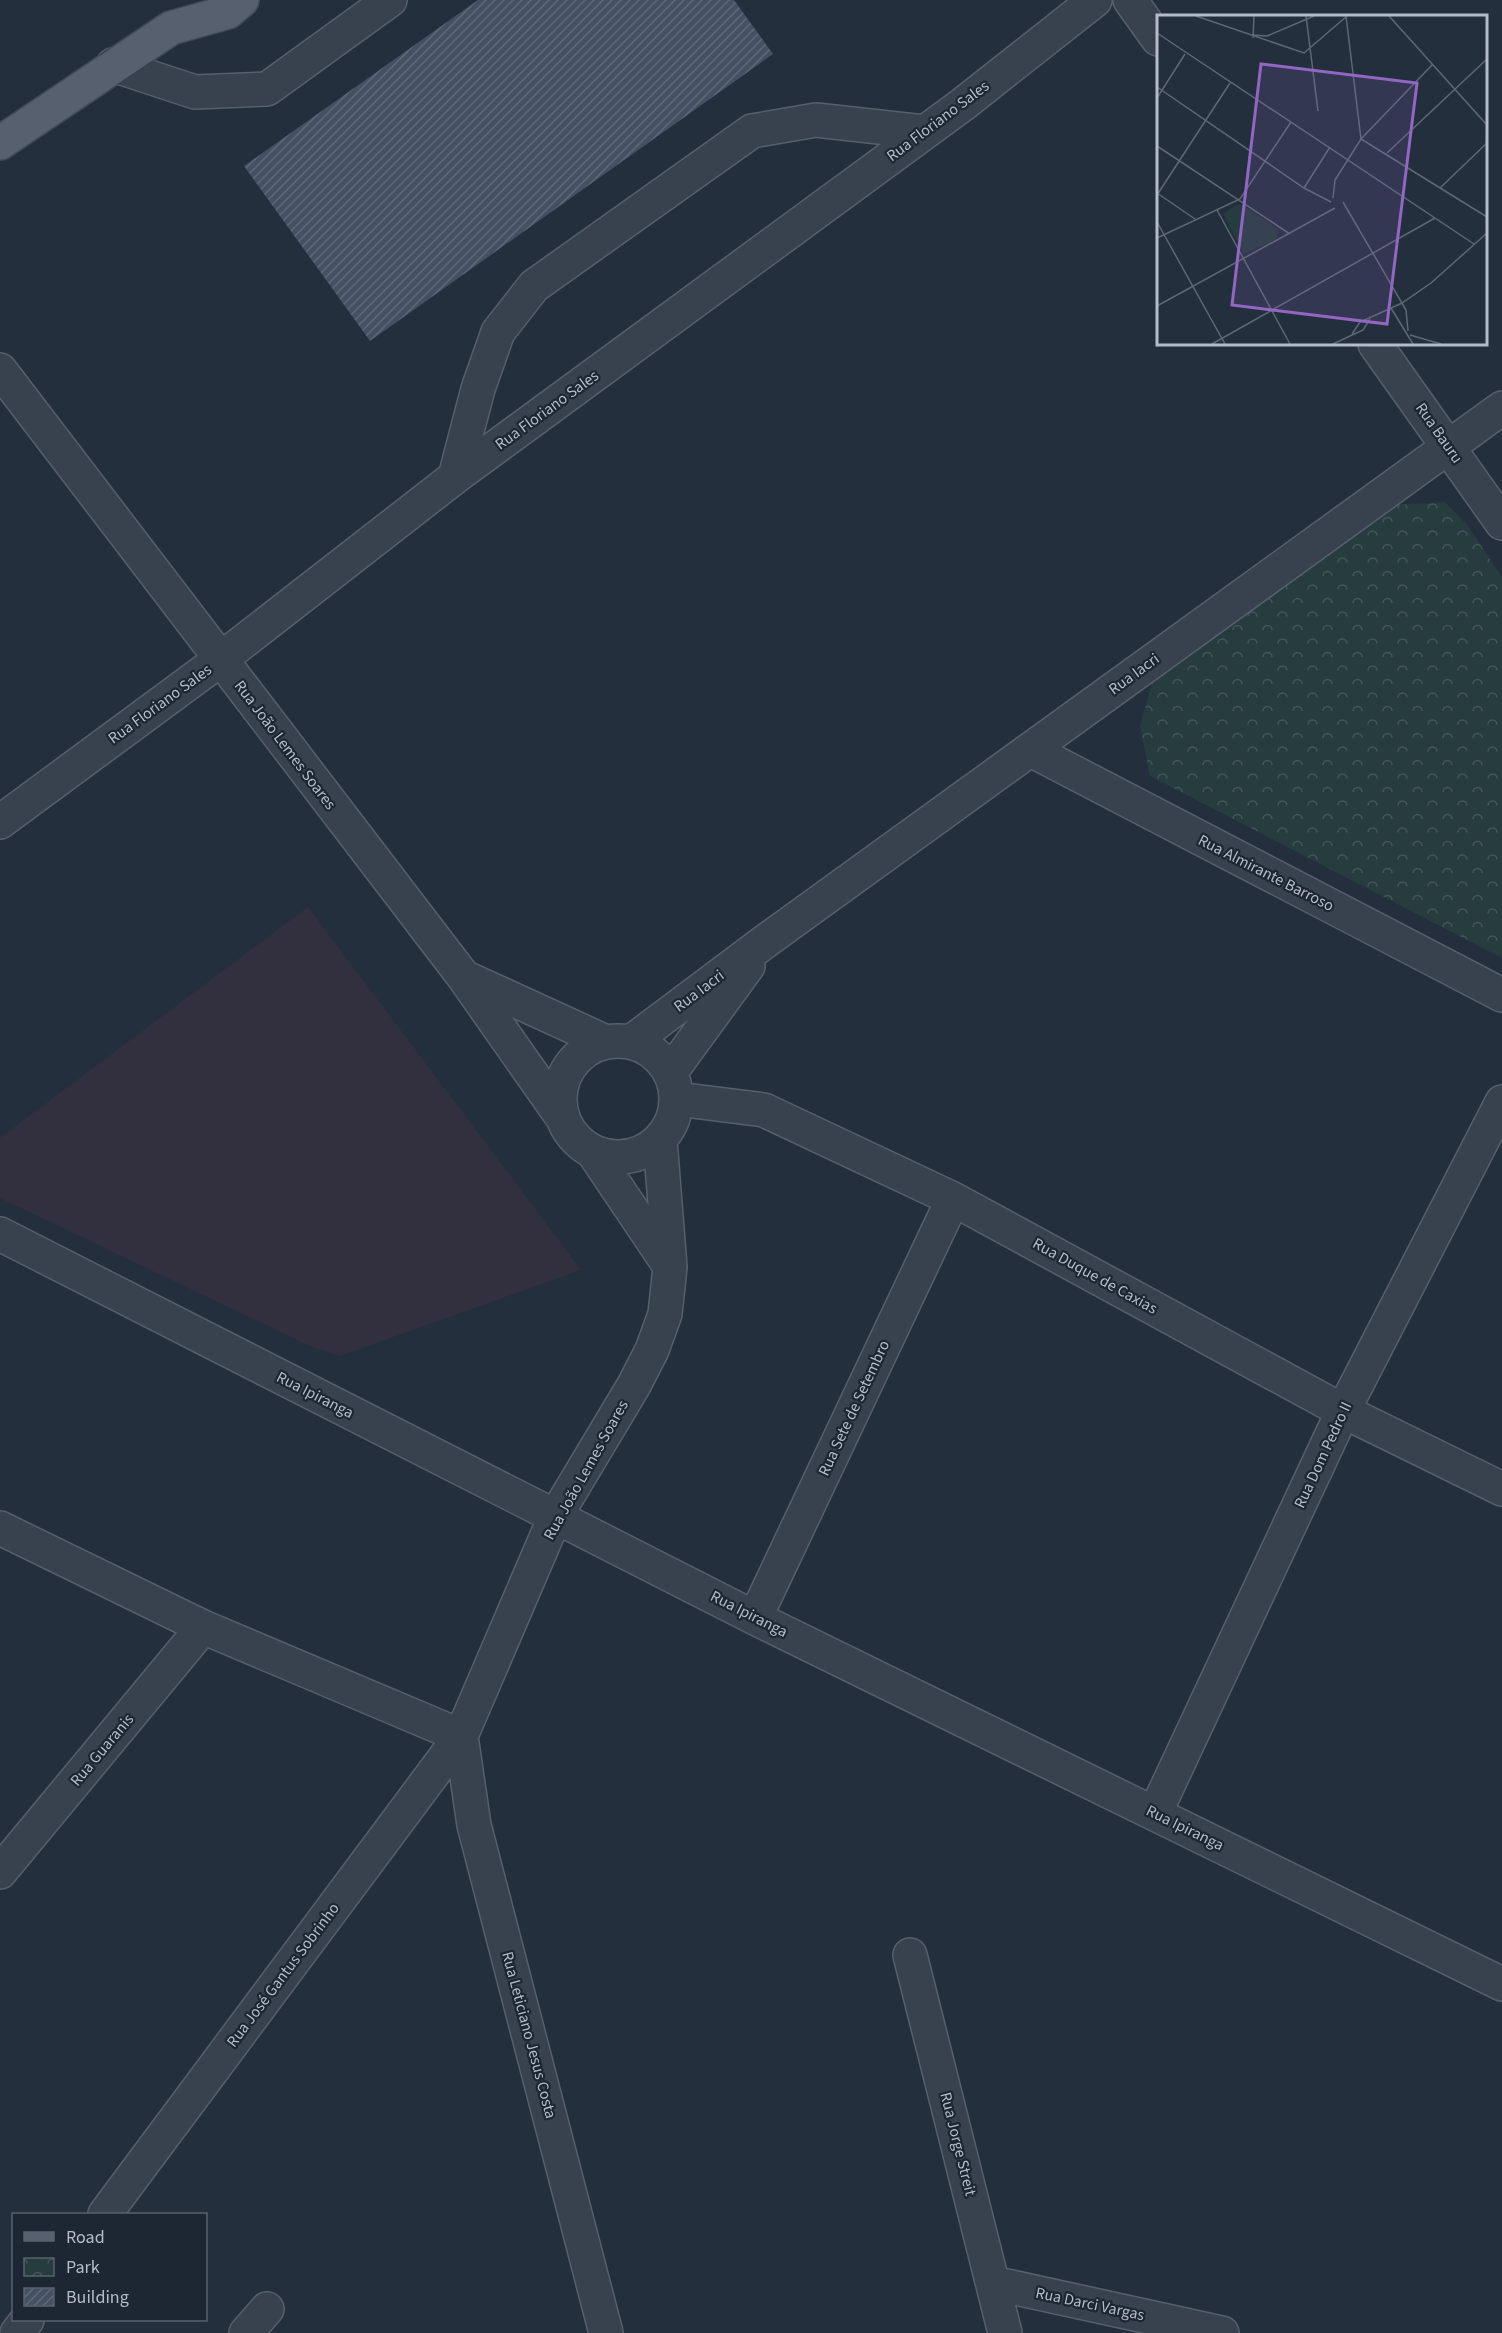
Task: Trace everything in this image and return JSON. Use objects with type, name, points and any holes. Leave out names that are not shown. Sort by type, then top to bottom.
[{"type":"main road","points":[[0,143],[112,65],[172,14],[228,12],[242,0]]},
{"type":"street","points":[[112,65],[195,92],[267,89],[390,0]]},
{"type":"street","name":"Rua Floriano Sales","points":[[0,822],[221,660],[455,477],[924,132],[1095,0]]},
{"type":"street","points":[[1130,0],[1157,38]]},
{"type":"street","points":[[455,477],[478,389],[498,332],[534,286],[543,279],[752,131],[816,120],[924,132]]},
{"type":"street","name":"Rua Bauru","points":[[1376,345],[1502,523]]},
{"type":"street","name":"Rua João Lemes Soares","points":[[0,370],[463,976],[562,1117]]},
{"type":"street","name":"Rua Iacri","points":[[618,1042],[767,940],[1502,408]]},
{"type":"street","name":"Rua Almirante Barroso","points":[[1031,750],[1502,995]]},
{"type":"street","name":"Rua Iacri","points":[[674,1086],[767,940]]},
{"type":"street","name":"Rua João Lemes Soares","points":[[463,976],[618,1042]]},
{"type":"street","points":[[593,1152],[616,1158],[640,1153],[660,1140],[672,1121],[674,1086],[654,1053],[618,1042],[583,1052],[567,1071],[559,1093],[562,1117],[574,1138],[593,1152],[670,1267]]},
{"type":"street","name":"Rua Duque de Caxias","points":[[674,1086],[764,1110],[953,1199],[1343,1411],[1502,1489]]},
{"type":"street","name":"Rua Dom Pedro II","points":[[1155,1814],[1343,1411],[1502,1102]]},
{"type":"street","name":"Rua João Lemes Soares","points":[[461,1736],[555,1516],[634,1385],[652,1350],[665,1314],[670,1267],[660,1140]]},
{"type":"street","name":"Rua Sete de Setembro","points":[[755,1618],[953,1199]]},
{"type":"street","name":"Rua Ipiranga","points":[[0,1234],[755,1618],[1502,1984]]},
{"type":"street","points":[[0,1528],[203,1627],[461,1736]]},
{"type":"street","name":"Rua Guaranis","points":[[0,1872],[203,1627]]},
{"type":"street","name":"Rua José Gantus Sobrinho","points":[[106,2213],[461,1736]]},
{"type":"street","name":"Rua Leticiano Jesus Costa","points":[[461,1736],[474,1825],[606,2333]]},
{"type":"street","name":"Rua Jorge Streit","points":[[910,1955],[1005,2333]]},
{"type":"street","name":"Rua Darci Vargas","points":[[993,2283],[1222,2333]]},
{"type":"street","points":[[246,2333],[267,2308]]},
{"type":"shaded area","points":[[308,907],[581,1270],[340,1356],[312,1347],[0,1198],[0,1138]]},
{"type":"green space","points":[[1445,502],[1468,526],[1502,577],[1502,958],[1150,776],[1140,726],[1152,683],[1397,505]]},
{"type":"building","points":[[478,0],[734,0],[773,54],[370,341],[244,166]]}]
